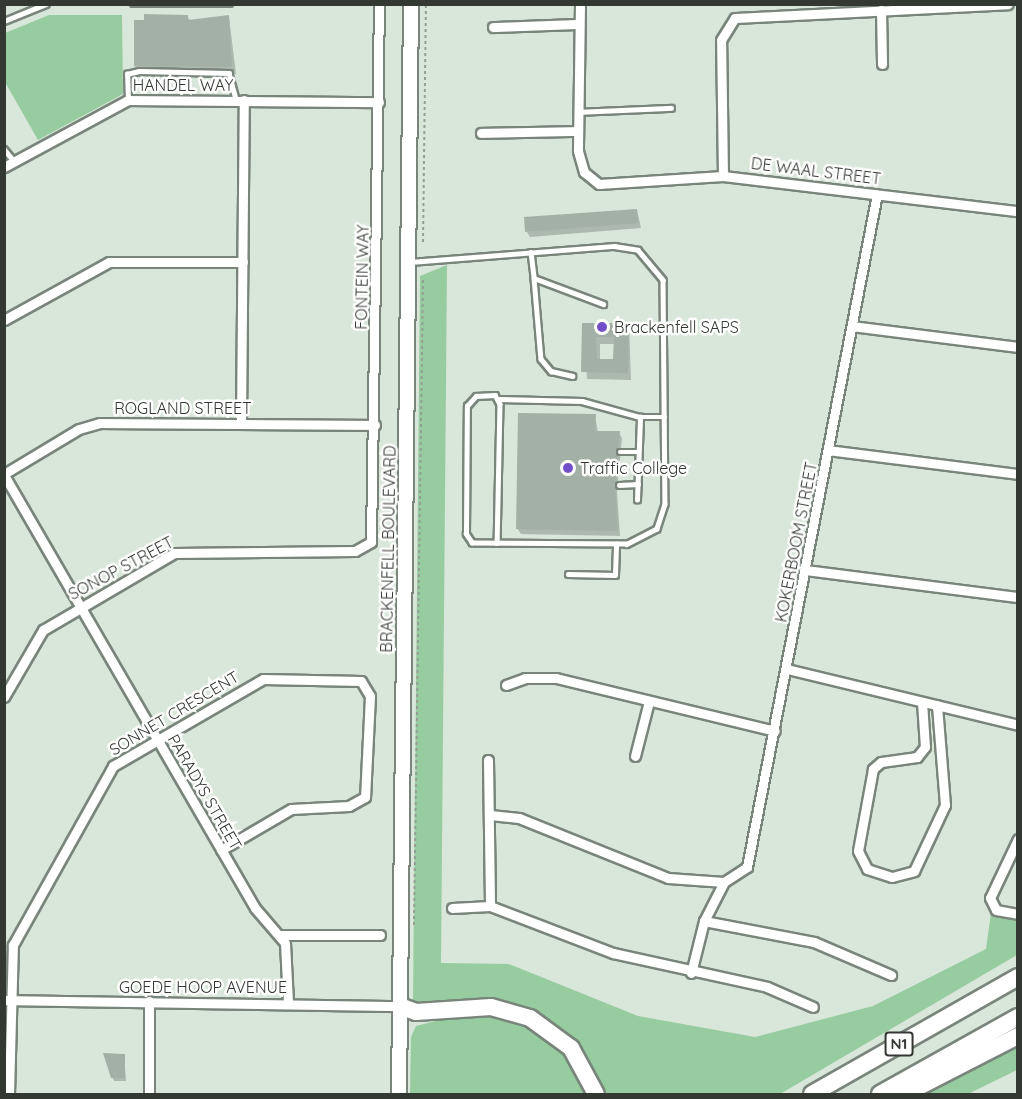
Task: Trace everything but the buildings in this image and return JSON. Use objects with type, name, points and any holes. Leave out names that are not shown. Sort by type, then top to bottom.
[{"type":"highway","points":[[986,994],[1017,965]]},
{"type":"highway","name":"N1","points":[[812,1095],[1017,977]]},
{"type":"highway","points":[[400,1006],[416,1012],[491,1007],[530,1018],[571,1048],[596,1095]]},
{"type":"highway","name":"N1","points":[[880,1095],[1017,1017]]},
{"type":"highway","points":[[906,1095],[1017,1036]]},
{"type":"street","name":"FONTEIN WAY","points":[[366,548],[374,534],[379,4]]},
{"type":"street","name":"BRACKENFELL BOULEVARD","points":[[399,1095],[411,4]]},
{"type":"street","points":[[481,133],[578,131],[580,4]]},
{"type":"street","points":[[723,176],[723,28],[746,16],[1008,4]]},
{"type":"street","points":[[880,10],[882,64]]},
{"type":"street","points":[[494,27],[579,24]]},
{"type":"street","name":"HANDEL WAY","points":[[4,167],[128,100],[379,102]]},
{"type":"street","points":[[240,100],[243,262],[241,422]]},
{"type":"street","name":"DE WAAL STREET","points":[[578,131],[584,172],[594,182],[611,186],[723,176],[1017,211]]},
{"type":"street","name":"KOKERBOOM STREET","points":[[724,882],[742,872],[751,858],[877,194]]},
{"type":"street","points":[[4,320],[110,262],[243,262]]},
{"type":"street","points":[[852,326],[1017,347]]},
{"type":"street","name":"ROGLAND STREET","points":[[4,474],[89,425],[241,422],[375,425]]},
{"type":"street","points":[[828,450],[1017,474]]},
{"type":"street","name":"PARADYS STREET","points":[[4,474],[221,850],[262,918],[280,935],[289,966],[288,1002]]},
{"type":"street","name":"SONOP STREET","points":[[4,697],[43,630],[81,606],[181,551],[366,548]]},
{"type":"street","points":[[806,570],[1017,597]]},
{"type":"street","points":[[787,669],[1017,725]]},
{"type":"street","points":[[506,685],[525,678],[556,678],[776,731]]},
{"type":"street","name":"SONNET CRESCENT","points":[[9,1095],[7,1000],[13,945],[113,766],[263,679],[353,679],[365,685],[370,704],[365,797],[349,806],[291,809],[221,850]]},
{"type":"street","points":[[635,756],[649,701]]},
{"type":"street","points":[[922,702],[925,747],[917,757],[881,762],[873,769],[858,851],[867,869],[892,877],[914,870],[945,805],[937,705]]},
{"type":"street","points":[[488,760],[490,906]]},
{"type":"street","points":[[490,815],[519,818],[668,878],[724,882],[704,921],[690,973]]},
{"type":"street","points":[[1017,839],[990,898],[1001,913],[1017,914]]},
{"type":"street","points":[[452,908],[490,906],[651,964],[767,987],[813,1007]]},
{"type":"street","points":[[704,921],[814,942],[891,975]]},
{"type":"street","points":[[280,935],[380,935]]},
{"type":"street","name":"GOEDE HOOP AVENUE","points":[[7,1000],[288,1002],[400,1006]]},
{"type":"street","points":[[149,1001],[149,1095]]},
{"type":"lane","points":[[4,21],[46,4]]},
{"type":"lane","points":[[133,4],[230,4]]},
{"type":"lane","points":[[128,100],[129,73],[150,71],[229,73],[240,100]]},
{"type":"lane","points":[[578,112],[671,108]]},
{"type":"lane","points":[[4,149],[14,161]]},
{"type":"lane","points":[[408,262],[615,246],[638,250],[656,265],[665,287],[665,417],[662,520],[650,536],[616,544],[475,544],[466,534],[467,406],[471,397],[582,401],[640,417],[665,417]]},
{"type":"lane","points":[[531,252],[541,359],[551,371],[572,376]]},
{"type":"lane","points":[[534,278],[603,304]]},
{"type":"lane","points":[[497,543],[499,399]]},
{"type":"lane","points":[[637,500],[640,417]]},
{"type":"lane","points":[[620,452],[639,452]]},
{"type":"lane","points":[[619,485],[638,484]]},
{"type":"lane","points":[[568,574],[615,575],[616,544]]},
{"type":"path","points":[[423,242],[426,4]]},
{"type":"path","points":[[413,932],[423,277]]},
{"type":"green space","points":[[49,15],[122,15],[123,94],[38,140],[5,82],[5,33]]},
{"type":"green space","points":[[447,265],[441,963],[509,964],[638,1016],[755,1037],[873,1006],[986,949],[991,913],[1017,919],[1017,955],[780,1094],[601,1094],[541,1018],[413,1001],[420,276]]},
{"type":"green space","points":[[467,1013],[521,1022],[567,1052],[592,1094],[410,1094],[411,1037],[416,1026]]},
{"type":"green space","points":[[1017,1044],[1017,1070],[968,1094],[922,1094]]},
{"type":"place","name":"Brackenfell SAPS","points":[[602,327]]},
{"type":"place","name":"Traffic College","points":[[568,468]]}]
